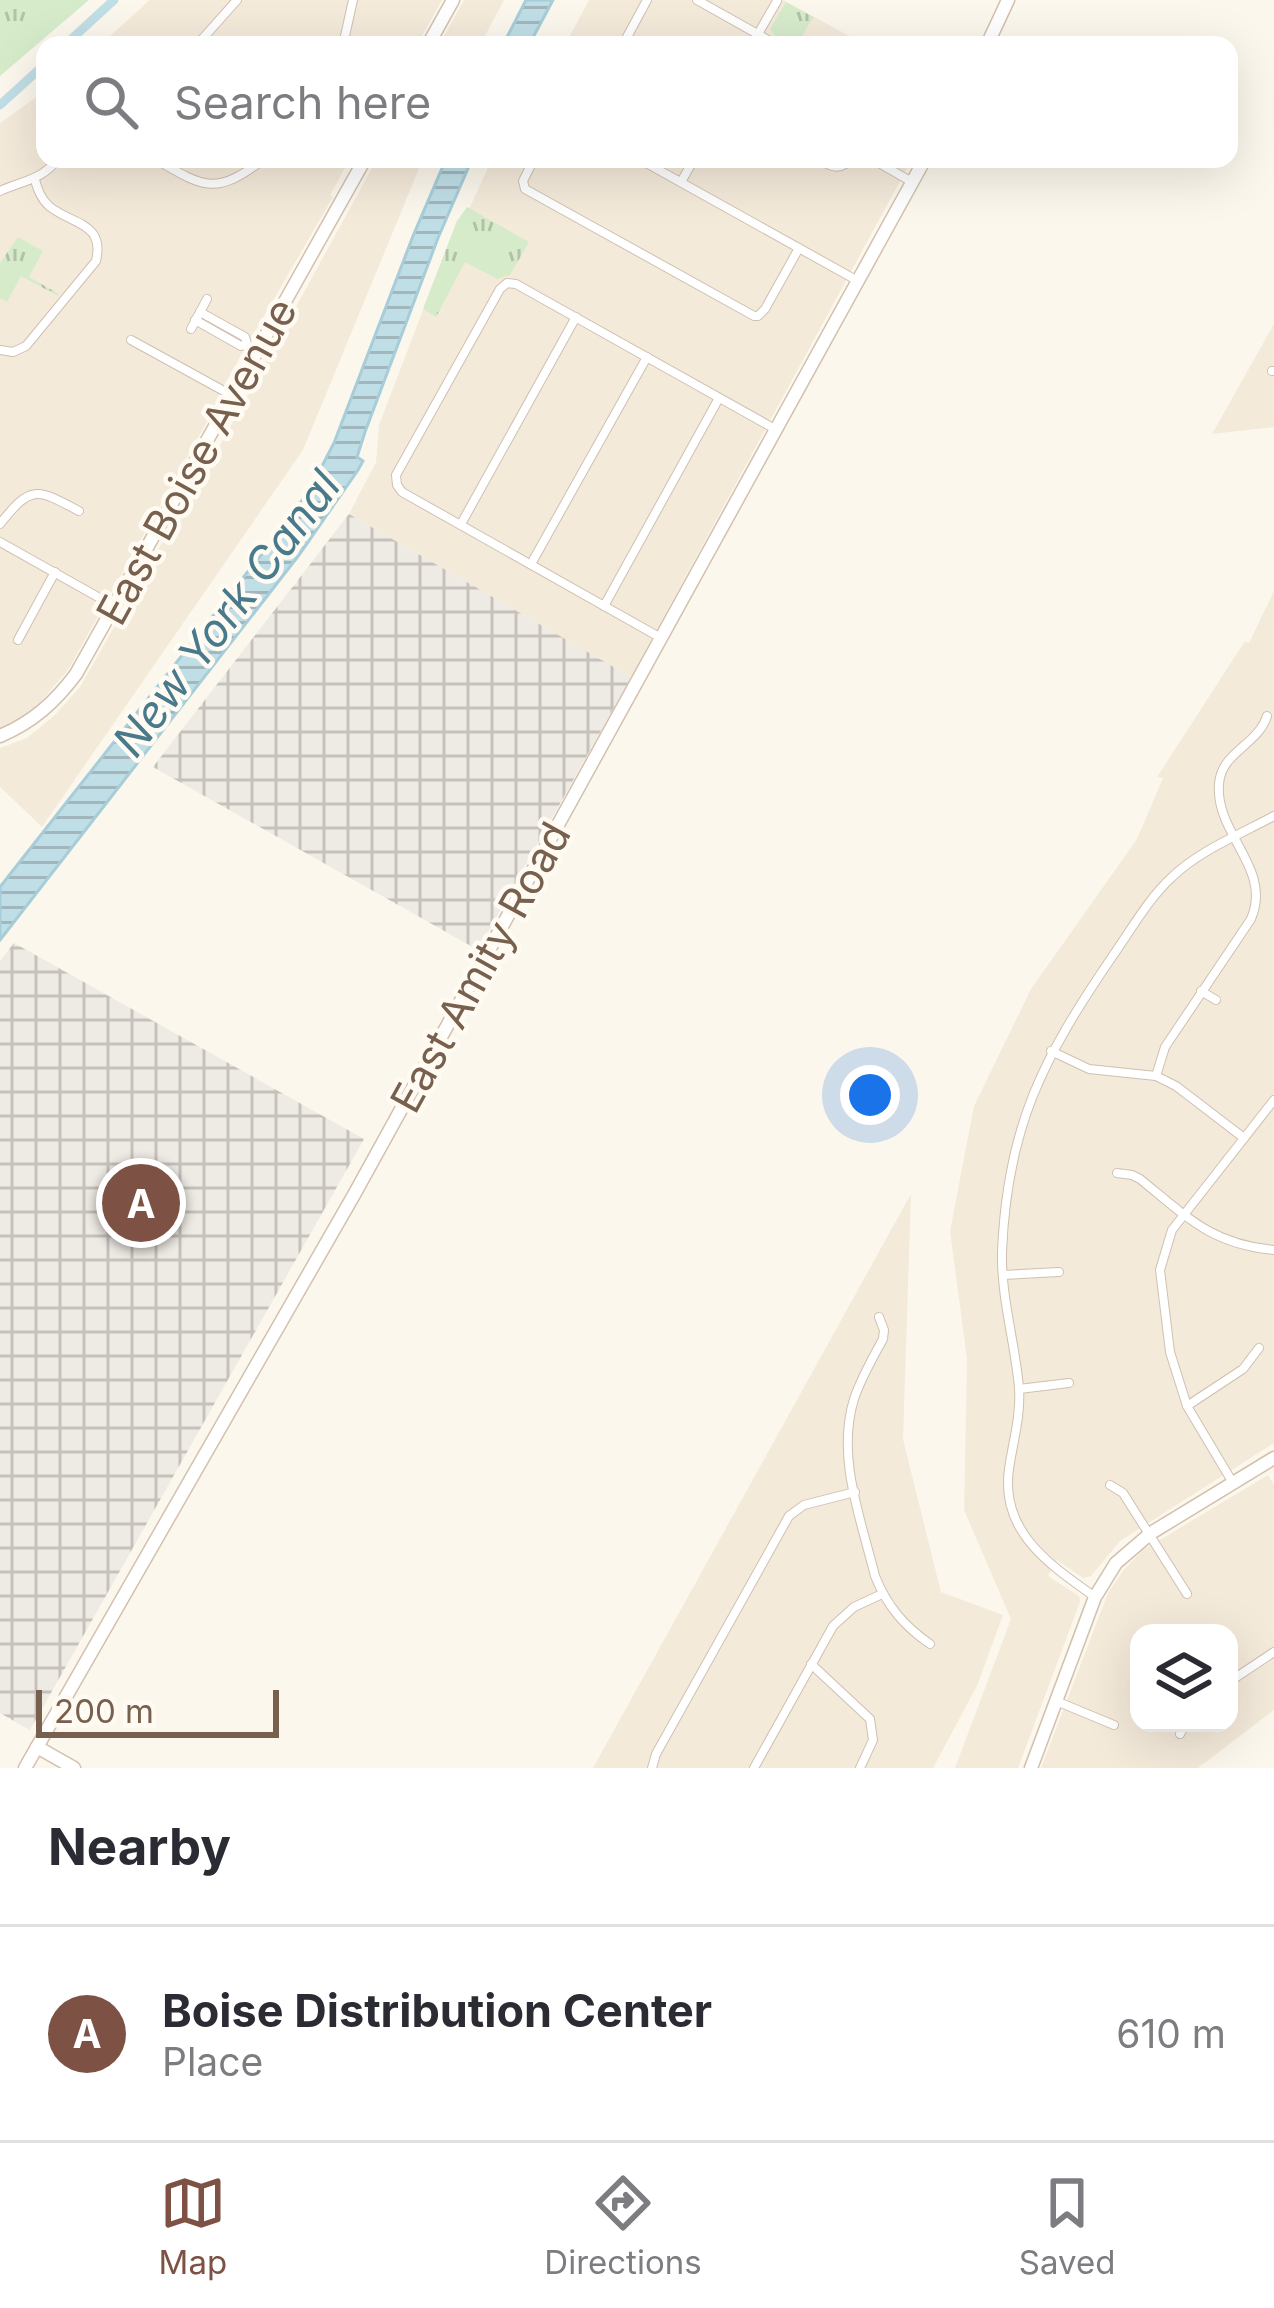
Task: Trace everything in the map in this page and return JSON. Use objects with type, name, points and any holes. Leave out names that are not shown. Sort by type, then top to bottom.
[{"type":"street","points":[[205,36],[237,0]]},
{"type":"street","points":[[345,36],[353,0]]},
{"type":"street","points":[[433,36],[453,0]]},
{"type":"street","points":[[628,36],[647,0]]},
{"type":"street","points":[[697,0],[761,36]]},
{"type":"street","points":[[991,36],[1008,0]]},
{"type":"street","points":[[758,34],[777,1]]},
{"type":"street","points":[[0,191],[35,180],[50,168]]},
{"type":"street","points":[[171,168],[213,185],[225,184],[251,168]]},
{"type":"street","name":"East Boise Avenue","points":[[0,736],[46,710],[76,674],[233,396],[252,347],[359,168]]},
{"type":"street","points":[[530,168],[522,186],[758,316],[799,248]]},
{"type":"street","points":[[655,168],[858,281]]},
{"type":"street","points":[[681,182],[689,168]]},
{"type":"street","points":[[888,168],[912,182]]},
{"type":"street","name":"East Amity Road","points":[[25,1768],[355,1193],[920,168]]},
{"type":"street","points":[[0,350],[14,352],[26,346],[96,261],[98,245],[91,230],[45,202],[35,180]]},
{"type":"street","points":[[661,638],[402,492],[396,475],[506,284],[516,284],[775,429]]},
{"type":"street","points":[[207,299],[196,320],[241,346],[252,347]]},
{"type":"street","points":[[460,524],[576,317]]},
{"type":"street","points":[[131,340],[233,396]]},
{"type":"street","points":[[531,564],[647,357]]},
{"type":"street","points":[[604,606],[719,398]]},
{"type":"street","points":[[0,524],[32,493],[47,494],[79,511]]},
{"type":"street","points":[[0,542],[115,606]]},
{"type":"street","points":[[18,640],[55,572]]},
{"type":"street","points":[[1156,1076],[1165,1047],[1257,904],[1255,876],[1218,800],[1219,776],[1228,759],[1263,730],[1267,716]]},
{"type":"street","points":[[1095,1597],[1038,1554],[1019,1529],[1008,1487],[1019,1389],[1003,1275],[1005,1200],[1015,1145],[1051,1051],[1157,892],[1184,867],[1274,816]]},
{"type":"street","points":[[1201,991],[1216,1000]]},
{"type":"street","points":[[1051,1051],[1089,1069],[1156,1076],[1244,1138]]},
{"type":"street","points":[[1233,1483],[1187,1406],[1170,1352],[1160,1270],[1172,1230],[1274,1100]]},
{"type":"street","points":[[1118,1173],[1140,1179],[1231,1244],[1274,1250]]},
{"type":"street","points":[[1003,1275],[1059,1272]]},
{"type":"street","points":[[879,1317],[883,1339],[857,1390],[848,1453],[882,1594],[911,1631],[930,1644]]},
{"type":"street","points":[[1187,1406],[1243,1369],[1259,1348]]},
{"type":"street","points":[[1019,1389],[1070,1383]]},
{"type":"street","points":[[1031,1768],[1095,1597],[1116,1563],[1151,1533],[1274,1458]]},
{"type":"street","points":[[1110,1485],[1124,1493],[1187,1594]]},
{"type":"street","points":[[652,1768],[789,1516],[805,1505],[855,1492]]},
{"type":"street","points":[[754,1768],[839,1619],[882,1594]]},
{"type":"street","points":[[1238,1676],[1274,1652]]},
{"type":"street","points":[[811,1664],[870,1719],[873,1740],[860,1768]]},
{"type":"street","points":[[1056,1701],[1114,1725]]},
{"type":"street","points":[[37,1747],[74,1768]]},
{"type":"shaded area","points":[[150,0],[442,0],[422,36],[110,36]]},
{"type":"shaded area","points":[[464,0],[504,0],[485,36],[444,36]]},
{"type":"shaded area","points":[[589,0],[783,0],[849,36],[570,36]]},
{"type":"shaded area","points":[[36,97],[36,168],[345,168],[68,670],[36,707],[0,730],[0,123]]},
{"type":"shaded area","points":[[372,168],[419,168],[303,450],[42,827],[0,787],[0,748],[27,738],[80,687],[212,460]]},
{"type":"shaded area","points":[[488,168],[907,168],[631,677],[349,514],[376,462],[379,425],[457,221],[470,207]]},
{"type":"shaded area","points":[[1274,324],[1274,427],[1212,434]]},
{"type":"shaded area","points":[[349,514],[631,677],[478,950],[153,767]]},
{"type":"shaded area","points":[[1274,591],[1274,1443],[1120,1541],[1091,1576],[1083,1578],[1057,1560],[1048,1576],[1079,1596],[1080,1602],[1018,1768],[955,1768],[1011,1619],[964,1510],[967,1359],[950,1231],[974,1106],[1031,989],[1137,839],[1163,778],[1157,777],[1245,641],[1249,643]]},
{"type":"shaded area","points":[[14,943],[364,1139],[30,1730],[0,1713],[0,961]]},
{"type":"shaded area","points":[[911,1194],[903,1439],[941,1592],[1003,1615],[977,1686],[933,1768],[593,1768]]},
{"type":"shaded area","points":[[1268,1475],[1274,1485],[1274,1710],[1198,1768],[1041,1768],[1108,1593],[1143,1550]]},
{"type":"green space","points":[[0,0],[89,0],[47,36],[36,36],[36,45],[0,76]]},
{"type":"green space","points":[[786,2],[813,17],[802,36],[776,36],[770,29]]},
{"type":"green space","points":[[467,207],[529,242],[510,275],[497,279],[465,262],[436,317],[423,309],[457,221]]},
{"type":"green space","points":[[18,237],[43,251],[29,277],[58,296],[21,276],[7,302],[0,298],[0,263]]},
{"type":"water","points":[[526,0],[553,0],[534,36],[508,36]]},
{"type":"water","name":"New York Canal","points":[[442,168],[468,168],[365,432],[358,470],[299,555],[0,940],[0,887],[309,491],[334,443]]},
{"type":"waterway","points":[[75,36],[114,0]]},
{"type":"waterway","points":[[0,105],[36,72]]},
{"type":"place","name":"Boise Distribution Center","points":[[141,1203]]}]
